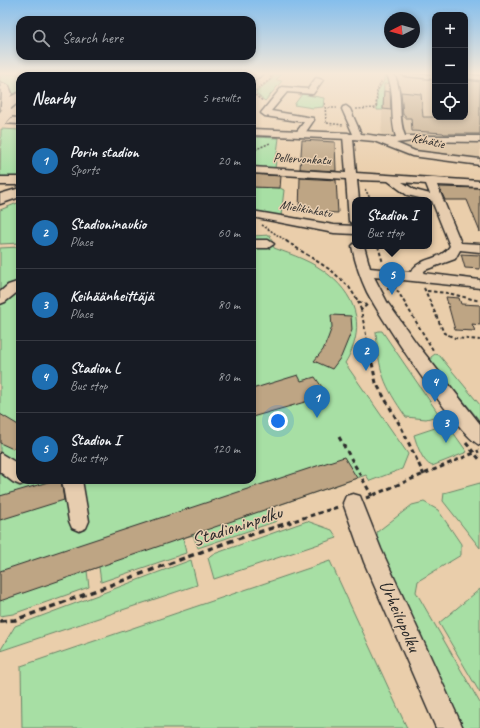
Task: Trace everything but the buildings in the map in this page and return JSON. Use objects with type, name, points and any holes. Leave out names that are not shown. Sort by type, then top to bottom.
[{"type":"highway","points":[[1,114],[10,108]]},
{"type":"highway","points":[[0,181],[16,181]]},
{"type":"highway","points":[[0,198],[16,193]]},
{"type":"main road","points":[[1,114],[16,120]]},
{"type":"main road","points":[[256,132],[300,134],[356,133]]},
{"type":"street","points":[[270,108],[265,114],[310,120],[300,134]]},
{"type":"street","points":[[397,108],[397,127],[401,139]]},
{"type":"street","points":[[346,109],[356,133],[351,175],[353,197]]},
{"type":"street","name":"Kehätie","points":[[356,133],[386,141],[412,153],[480,162]]},
{"type":"street","points":[[386,141],[413,138],[480,139]]},
{"type":"street","points":[[401,139],[480,143]]},
{"type":"street","name":"Pellervonkatu","points":[[256,170],[480,184]]},
{"type":"street","points":[[389,178],[406,192],[430,197]]},
{"type":"street","points":[[430,180],[446,224],[456,246]]},
{"type":"street","points":[[432,197],[437,198]]},
{"type":"street","name":"Mielikinkatu","points":[[256,215],[334,229],[352,230]]},
{"type":"street","points":[[256,244],[268,244]]},
{"type":"street","points":[[456,246],[480,248]]},
{"type":"street","points":[[415,276],[420,267],[450,256],[456,246]]},
{"type":"street","points":[[359,249],[365,272],[378,299],[414,354],[456,409],[480,437]]},
{"type":"street","points":[[365,272],[415,276],[480,284]]},
{"type":"street","points":[[0,299],[16,287]]},
{"type":"street","points":[[0,462],[16,473]]},
{"type":"street","points":[[73,484],[79,521]]},
{"type":"street","name":"Urheilupolku","points":[[362,499],[372,554],[450,728]]},
{"type":"path","points":[[325,108],[326,123],[356,133]]},
{"type":"path","points":[[346,109],[376,108]]},
{"type":"path","points":[[256,149],[275,140]]},
{"type":"path","points":[[260,224],[332,270],[349,287],[358,301],[361,310],[376,383],[401,427],[424,475]]},
{"type":"path","points":[[379,249],[388,275],[434,350]]},
{"type":"path","points":[[415,276],[427,291],[444,333],[455,338],[480,340]]},
{"type":"path","points":[[427,291],[448,293],[480,301]]},
{"type":"path","points":[[358,301],[367,305],[361,310]]},
{"type":"path","points":[[339,437],[362,499]]},
{"type":"path","name":"Stadioninpolku","points":[[0,621],[15,620],[231,541],[362,499],[424,475],[480,450]]},
{"type":"shaded area","points":[[383,108],[432,108],[432,120],[468,120],[468,108],[480,108],[480,165],[404,156],[381,142]]},
{"type":"green space","points":[[377,108],[383,108],[383,110],[377,110]]},
{"type":"green space","points":[[1,129],[16,130],[16,179],[0,179]]},
{"type":"green space","points":[[256,137],[279,138],[275,168],[256,167]]},
{"type":"green space","points":[[256,187],[280,188],[284,190],[281,216],[256,211]]},
{"type":"green space","points":[[16,204],[16,243],[0,244],[0,210]]},
{"type":"green space","points":[[270,235],[274,248],[317,266],[339,284],[347,294],[353,305],[357,327],[351,351],[345,363],[408,454],[402,469],[370,481],[366,475],[273,507],[277,521],[198,548],[193,535],[183,538],[186,553],[101,582],[99,567],[87,571],[89,587],[13,614],[0,616],[0,248],[16,247],[16,484],[256,484],[256,236]]},
{"type":"green space","points":[[382,331],[438,413],[438,416],[426,419],[406,417],[387,386],[381,368],[376,332]]},
{"type":"green space","points":[[435,354],[439,355],[480,405],[480,421],[431,361],[431,357]]},
{"type":"green space","points":[[444,425],[450,428],[467,452],[432,466],[425,461],[418,448],[414,435]]},
{"type":"green space","points":[[480,483],[480,548],[443,501],[444,493]]},
{"type":"green space","points":[[424,502],[438,510],[461,544],[461,555],[418,581],[416,592],[480,703],[480,728],[458,728],[378,551],[377,532],[412,505]]},
{"type":"green space","points":[[307,521],[332,530],[337,538],[214,579],[208,558],[211,555]]},
{"type":"green space","points":[[191,560],[197,585],[0,651],[15,626]]},
{"type":"green space","points":[[330,561],[407,728],[22,728],[21,666]]},
{"type":"green space","points":[[480,589],[480,693],[439,623]]},
{"type":"place","name":"Stadion I","points":[[392,295]]},
{"type":"place","name":"Stadioninaukio","points":[[366,371]]},
{"type":"place","name":"Stadion L","points":[[435,402]]},
{"type":"place","name":"Porin stadion","points":[[317,418]]},
{"type":"place","name":"Keihäänheittäjä","points":[[446,443]]}]
